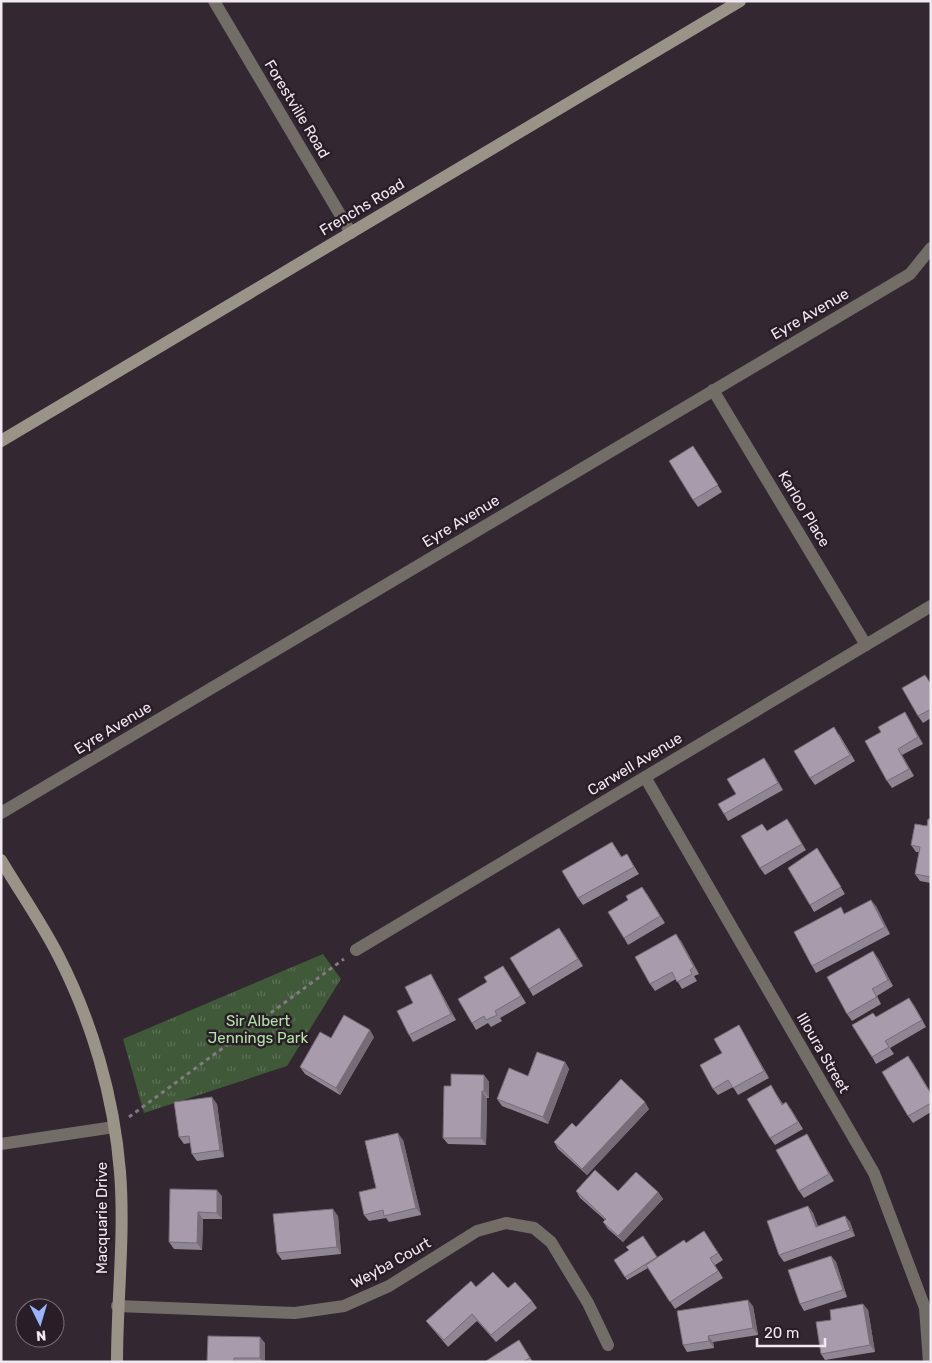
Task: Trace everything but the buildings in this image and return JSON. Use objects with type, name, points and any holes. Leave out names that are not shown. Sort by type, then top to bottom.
[{"type":"street","name":"Frenchs Road","points":[[1,441],[740,1]]},
{"type":"street","name":"Forestville Road","points":[[219,3],[351,233]]},
{"type":"street","name":"Eyre Avenue","points":[[1,813],[910,274],[931,248]]},
{"type":"street","name":"Karloo Place","points":[[713,390],[866,645]]},
{"type":"street","name":"Carwell Avenue","points":[[356,950],[931,606]]},
{"type":"street","name":"Illoura Street","points":[[646,777],[874,1173],[928,1308],[929,1362]]},
{"type":"street","name":"Macquarie Drive","points":[[1,860],[58,955],[82,1009],[102,1067],[114,1127],[120,1173],[121,1211],[117,1362]]},
{"type":"street","points":[[1,1144],[114,1127]]},
{"type":"street","name":"Weyba Court","points":[[117,1306],[295,1313],[344,1306],[390,1286],[477,1232],[506,1223],[534,1228],[552,1242],[588,1303],[608,1345]]},
{"type":"path","points":[[114,1127],[151,1103],[356,950]]},
{"type":"green space","name":"Sir Albert Jennings Park","points":[[323,954],[341,979],[287,1066],[144,1113],[123,1039]]}]
